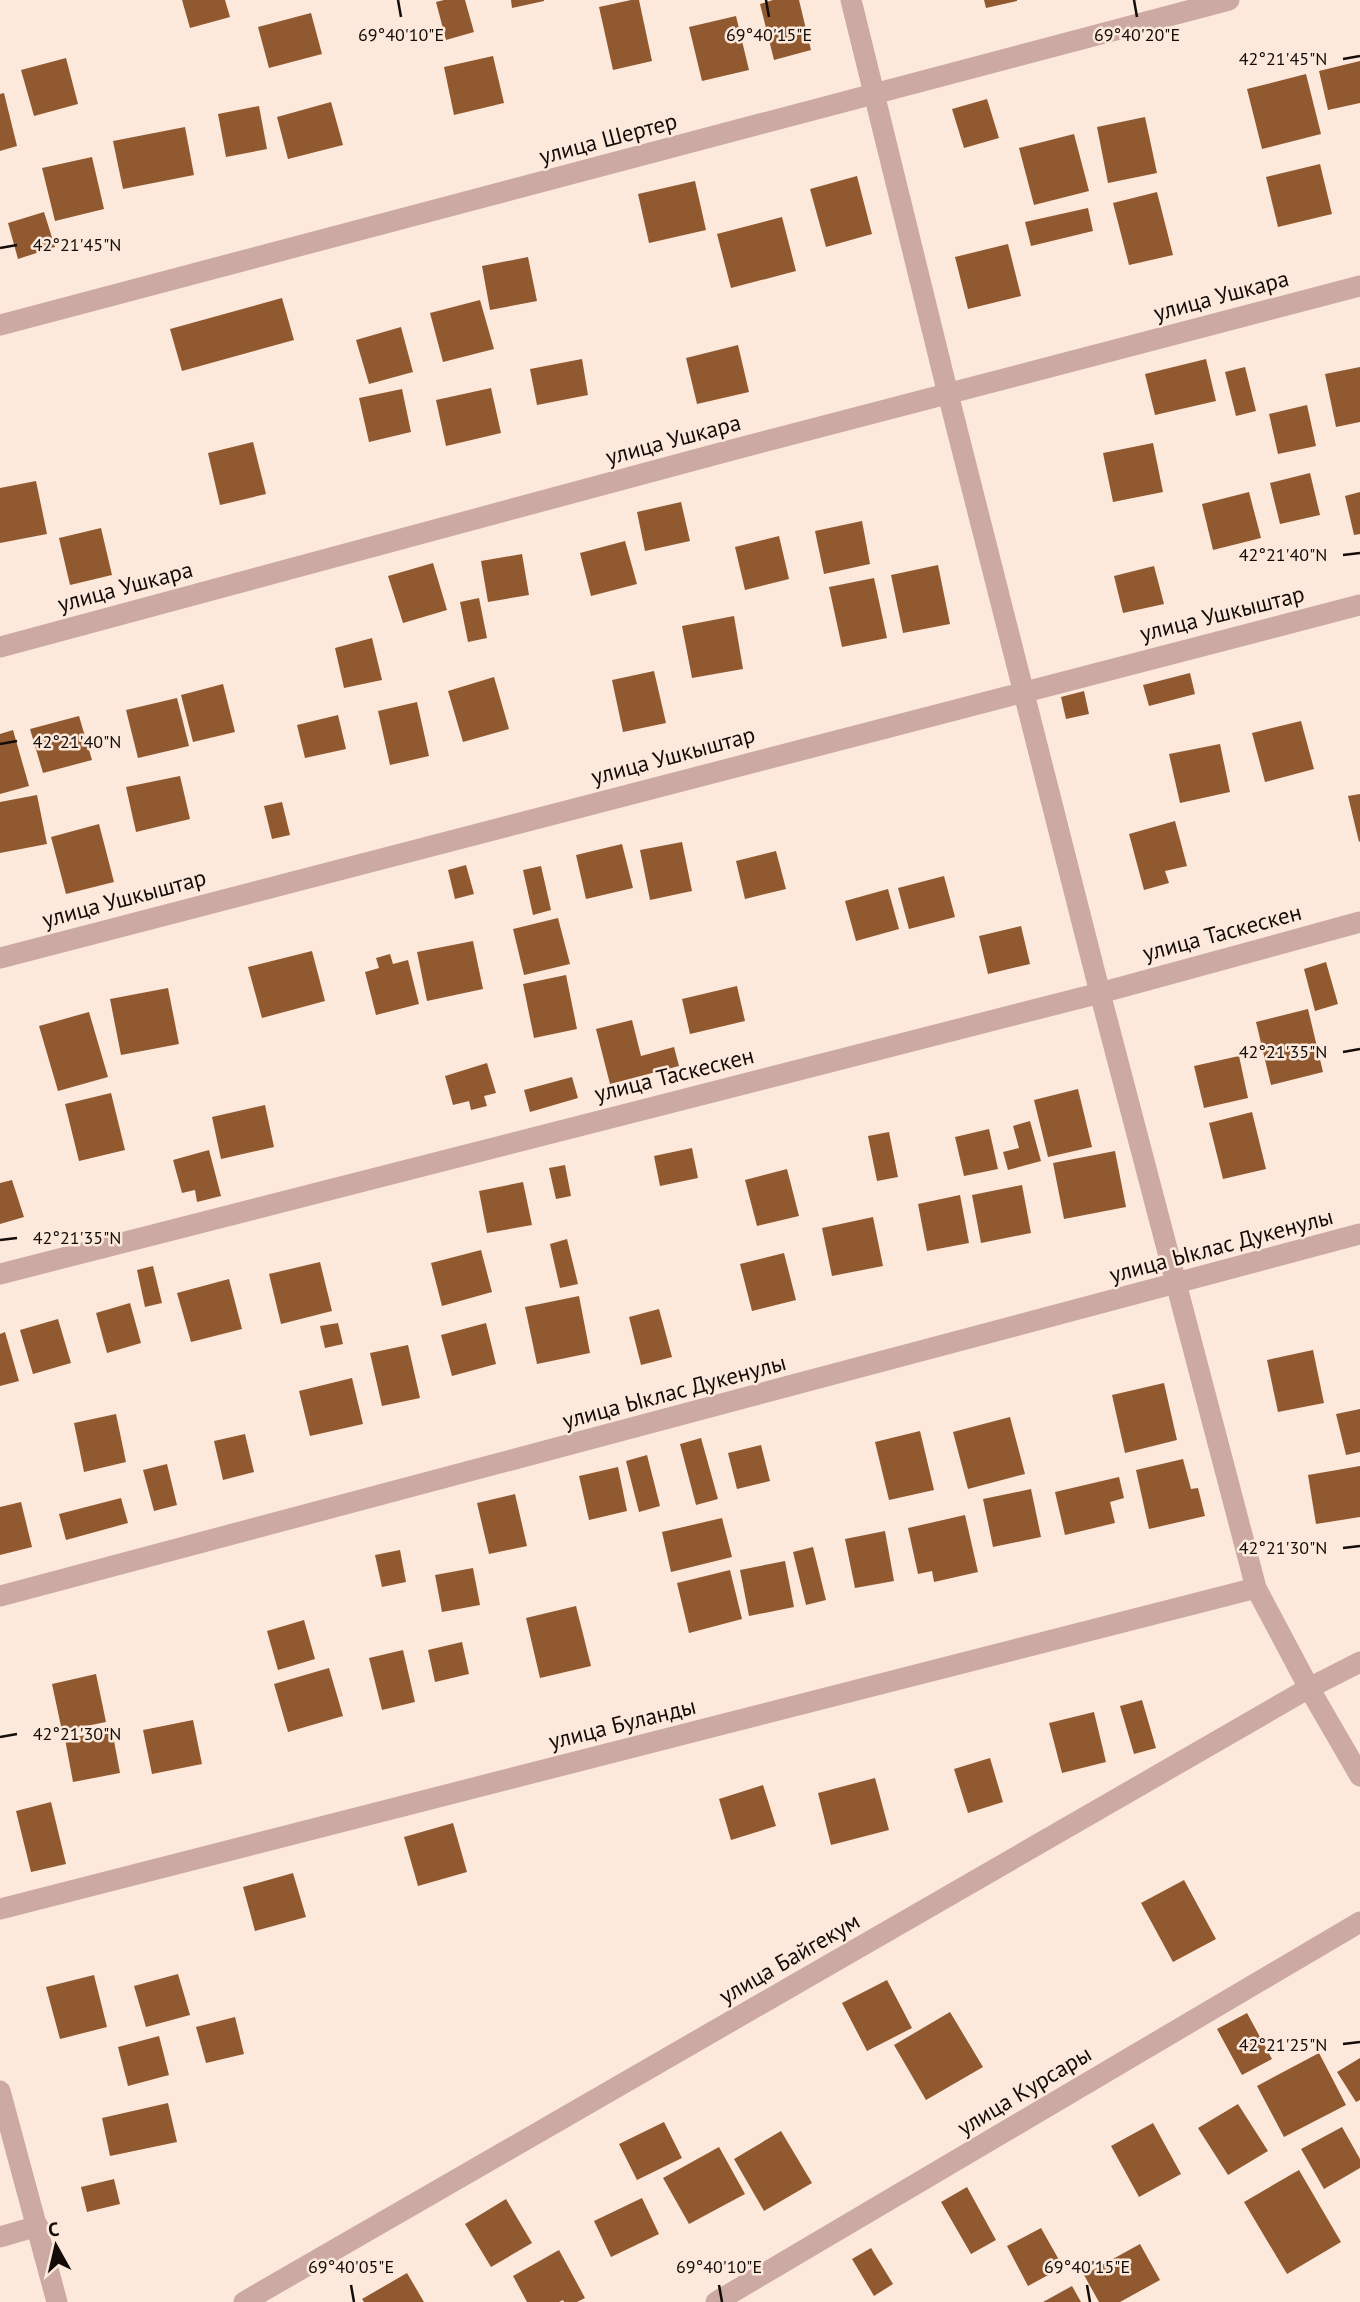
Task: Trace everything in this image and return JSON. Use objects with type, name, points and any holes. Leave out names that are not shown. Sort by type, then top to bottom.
[{"type":"street","points":[[851,0],[947,394],[1256,1588],[1360,1776]]},
{"type":"street","name":"улица Шертер","points":[[0,325],[1229,0]]},
{"type":"street","name":"улица Ушкара","points":[[0,647],[1360,286]]},
{"type":"street","name":"улица Ушкыштар","points":[[0,958],[1360,606]]},
{"type":"street","name":"улица Таскескен","points":[[0,1274],[1100,993],[1360,922]]},
{"type":"street","name":"улица Ыклас Дукенулы","points":[[0,1596],[1177,1285],[1360,1234]]},
{"type":"street","name":"улица Буланды","points":[[0,1909],[1256,1588]]},
{"type":"street","name":"улица Байгекум","points":[[244,2302],[1309,1688],[1360,1662]]},
{"type":"street","name":"улица Курсары","points":[[716,2302],[1360,1922]]},
{"type":"street","points":[[0,2091],[57,2302]]},
{"type":"street","points":[[0,2237],[38,2226]]},
{"type":"building","points":[[182,0],[225,0],[230,17],[190,28]]},
{"type":"building","points":[[465,0],[474,32],[446,40],[436,2]]},
{"type":"building","points":[[511,0],[544,0],[544,1],[512,8]]},
{"type":"building","points":[[639,0],[652,61],[613,70],[599,7]]},
{"type":"building","points":[[773,0],[799,0],[811,50],[774,60],[760,4]]},
{"type":"building","points":[[984,0],[1017,0],[1017,1],[986,8]]},
{"type":"building","points":[[311,13],[322,54],[269,68],[258,27]]},
{"type":"building","points":[[736,16],[749,70],[702,81],[689,27]]},
{"type":"building","points":[[493,56],[504,103],[454,115],[444,67]]},
{"type":"building","points":[[66,58],[78,104],[34,116],[21,70]]},
{"type":"building","points":[[1360,61],[1360,103],[1328,110],[1319,71]]},
{"type":"building","points":[[1306,74],[1321,134],[1262,149],[1247,89]]},
{"type":"building","points":[[4,93],[17,146],[0,151],[0,94]]},
{"type":"building","points":[[987,99],[999,138],[964,148],[952,109]]},
{"type":"building","points":[[331,102],[343,145],[288,159],[277,117]]},
{"type":"building","points":[[259,106],[267,149],[226,157],[218,114]]},
{"type":"building","points":[[1145,117],[1157,173],[1108,183],[1097,127]]},
{"type":"building","points":[[185,127],[194,175],[123,189],[113,141]]},
{"type":"building","points":[[1074,134],[1089,191],[1034,205],[1019,148]]},
{"type":"building","points":[[92,157],[104,209],[55,221],[42,168]]},
{"type":"building","points":[[1320,164],[1332,214],[1278,227],[1266,177]]},
{"type":"building","points":[[857,176],[872,234],[826,247],[810,189]]},
{"type":"building","points":[[695,181],[706,230],[649,243],[638,194]]},
{"type":"building","points":[[1157,192],[1173,255],[1129,265],[1113,203]]},
{"type":"building","points":[[1088,208],[1093,231],[1031,246],[1025,222]]},
{"type":"building","points":[[44,212],[55,247],[18,259],[8,223]]},
{"type":"building","points":[[782,217],[796,271],[731,288],[717,234]]},
{"type":"building","points":[[1008,244],[1021,296],[968,309],[955,257]]},
{"type":"building","points":[[528,257],[537,301],[490,310],[482,266]]},
{"type":"building","points":[[282,298],[294,340],[182,371],[170,329]]},
{"type":"building","points":[[480,300],[494,349],[443,362],[430,313]]},
{"type":"building","points":[[401,327],[413,372],[369,384],[356,340]]},
{"type":"building","points":[[738,345],[749,392],[697,404],[686,358]]},
{"type":"building","points":[[582,359],[588,395],[537,405],[530,369]]},
{"type":"building","points":[[1206,359],[1216,401],[1155,415],[1145,374]]},
{"type":"building","points":[[1245,367],[1256,411],[1236,416],[1225,372]]},
{"type":"building","points":[[1360,367],[1360,422],[1336,427],[1325,374]]},
{"type":"building","points":[[491,388],[501,433],[446,446],[436,400]]},
{"type":"building","points":[[402,389],[411,432],[369,442],[359,398]]},
{"type":"building","points":[[1307,405],[1316,446],[1278,454],[1269,414]]},
{"type":"building","points":[[253,442],[266,494],[220,505],[208,453]]},
{"type":"building","points":[[1153,443],[1163,492],[1113,502],[1103,453]]},
{"type":"building","points":[[1310,473],[1320,515],[1280,524],[1270,483]]},
{"type":"building","points":[[36,481],[47,534],[0,543],[0,488]]},
{"type":"building","points":[[1249,492],[1261,538],[1213,550],[1202,504]]},
{"type":"building","points":[[1360,492],[1360,534],[1354,535],[1345,496]]},
{"type":"building","points":[[681,502],[690,541],[645,551],[637,512]]},
{"type":"building","points":[[862,521],[870,564],[824,574],[815,531]]},
{"type":"building","points":[[101,528],[112,575],[70,585],[59,538]]},
{"type":"building","points":[[779,536],[789,579],[745,590],[735,547]]},
{"type":"building","points":[[625,541],[637,584],[591,596],[580,553]]},
{"type":"building","points":[[522,554],[529,595],[488,602],[481,561]]},
{"type":"building","points":[[433,563],[447,610],[403,623],[388,576]]},
{"type":"building","points":[[938,565],[950,624],[903,633],[891,575]]},
{"type":"building","points":[[1154,566],[1164,604],[1123,613],[1114,576]]},
{"type":"building","points":[[874,578],[887,638],[842,647],[829,587]]},
{"type":"building","points":[[479,598],[487,638],[468,642],[460,602]]},
{"type":"building","points":[[734,616],[743,669],[692,678],[682,626]]},
{"type":"building","points":[[372,638],[382,680],[344,688],[335,648]]},
{"type":"building","points":[[654,671],[666,723],[623,732],[612,680]]},
{"type":"building","points":[[1190,673],[1195,694],[1149,706],[1143,685]]},
{"type":"building","points":[[494,677],[509,729],[463,742],[448,691]]},
{"type":"building","points":[[223,684],[235,732],[193,742],[181,695]]},
{"type":"building","points":[[1084,691],[1089,714],[1066,719],[1061,697]]},
{"type":"building","points":[[177,698],[189,746],[138,758],[126,710]]},
{"type":"building","points":[[417,702],[429,756],[390,765],[378,711]]},
{"type":"building","points":[[338,715],[346,749],[305,758],[297,725]]},
{"type":"building","points":[[79,716],[92,760],[43,773],[30,729]]},
{"type":"building","points":[[1301,721],[1314,769],[1265,782],[1252,733]]},
{"type":"building","points":[[13,730],[29,786],[0,794],[0,734]]},
{"type":"building","points":[[1220,744],[1230,792],[1180,803],[1169,754]]},
{"type":"building","points":[[180,776],[190,819],[136,832],[126,787]]},
{"type":"building","points":[[1360,794],[1360,841],[1359,842],[1348,796]]},
{"type":"building","points":[[37,795],[47,844],[0,853],[0,802]]},
{"type":"building","points":[[282,802],[290,835],[272,839],[264,806]]},
{"type":"building","points":[[1175,821],[1187,866],[1165,871],[1169,883],[1144,890],[1129,834]]},
{"type":"building","points":[[99,824],[114,882],[66,894],[51,837]]},
{"type":"building","points":[[682,842],[692,891],[650,900],[640,850]]},
{"type":"building","points":[[622,844],[633,888],[586,899],[576,855]]},
{"type":"building","points":[[776,851],[786,889],[745,899],[736,861]]},
{"type":"building","points":[[466,865],[474,894],[455,899],[448,870]]},
{"type":"building","points":[[541,866],[551,910],[533,915],[523,870]]},
{"type":"building","points":[[944,876],[955,917],[909,929],[898,888]]},
{"type":"building","points":[[888,889],[899,929],[856,941],[845,901]]},
{"type":"building","points":[[558,918],[570,964],[524,975],[513,929]]},
{"type":"building","points":[[1021,926],[1030,964],[988,974],[979,936]]},
{"type":"building","points":[[473,941],[483,989],[427,1001],[417,952]]},
{"type":"building","points":[[312,951],[325,1001],[262,1018],[248,967]]},
{"type":"building","points":[[390,954],[393,964],[408,960],[419,1004],[376,1015],[365,972],[379,968],[376,958]]},
{"type":"building","points":[[1326,962],[1338,1004],[1315,1011],[1304,969]]},
{"type":"building","points":[[566,975],[577,1029],[534,1038],[523,984]]},
{"type":"building","points":[[737,986],[745,1021],[690,1034],[682,999]]},
{"type":"building","points":[[168,988],[179,1044],[121,1055],[110,999]]},
{"type":"building","points":[[1308,1009],[1323,1072],[1271,1085],[1256,1022]]},
{"type":"building","points":[[89,1012],[108,1077],[58,1091],[39,1026]]},
{"type":"building","points":[[632,1020],[641,1056],[674,1047],[679,1066],[610,1084],[596,1029]]},
{"type":"building","points":[[1239,1056],[1248,1098],[1204,1108],[1194,1066]]},
{"type":"building","points":[[487,1063],[496,1093],[484,1096],[487,1106],[471,1110],[469,1101],[453,1105],[445,1076]]},
{"type":"building","points":[[572,1077],[578,1098],[530,1112],[524,1090]]},
{"type":"building","points":[[1078,1089],[1092,1147],[1048,1157],[1034,1100]]},
{"type":"building","points":[[111,1093],[125,1150],[79,1161],[65,1104]]},
{"type":"building","points":[[265,1105],[274,1147],[221,1159],[212,1117]]},
{"type":"building","points":[[1252,1112],[1266,1169],[1223,1179],[1209,1123]]},
{"type":"building","points":[[1030,1121],[1041,1161],[1008,1170],[1003,1152],[1019,1148],[1013,1126]]},
{"type":"building","points":[[989,1129],[998,1169],[964,1176],[955,1137]]},
{"type":"building","points":[[889,1132],[898,1177],[877,1181],[868,1136]]},
{"type":"building","points":[[692,1148],[698,1178],[660,1186],[654,1156]]},
{"type":"building","points":[[209,1150],[221,1196],[197,1202],[195,1190],[182,1193],[173,1160]]},
{"type":"building","points":[[1115,1151],[1126,1207],[1064,1219],[1053,1163]]},
{"type":"building","points":[[565,1165],[571,1196],[556,1199],[549,1168]]},
{"type":"building","points":[[787,1169],[799,1216],[757,1226],[745,1180]]},
{"type":"building","points":[[12,1180],[24,1217],[0,1224],[0,1183]]},
{"type":"building","points":[[523,1182],[532,1225],[487,1233],[479,1191]]},
{"type":"building","points":[[1022,1185],[1031,1233],[981,1243],[972,1195]]},
{"type":"building","points":[[960,1195],[969,1243],[927,1251],[918,1204]]},
{"type":"building","points":[[873,1217],[883,1266],[832,1276],[822,1228]]},
{"type":"building","points":[[567,1239],[578,1284],[560,1288],[550,1244]]},
{"type":"building","points":[[481,1250],[492,1292],[442,1306],[431,1263]]},
{"type":"building","points":[[784,1253],[796,1300],[752,1311],[740,1264]]},
{"type":"building","points":[[320,1262],[332,1311],[281,1324],[269,1274]]},
{"type":"building","points":[[153,1266],[162,1303],[145,1307],[137,1270]]},
{"type":"building","points":[[229,1279],[242,1329],[191,1342],[177,1293]]},
{"type":"building","points":[[579,1296],[590,1353],[537,1364],[525,1307]]},
{"type":"building","points":[[130,1303],[141,1343],[107,1353],[96,1313]]},
{"type":"building","points":[[659,1309],[672,1357],[641,1365],[629,1317]]},
{"type":"building","points":[[58,1319],[71,1363],[33,1374],[20,1330]]},
{"type":"building","points":[[338,1323],[343,1344],[325,1348],[320,1326]]},
{"type":"building","points":[[486,1323],[496,1364],[452,1376],[441,1335]]},
{"type":"building","points":[[5,1332],[19,1381],[0,1386],[0,1334]]},
{"type":"building","points":[[408,1345],[420,1398],[382,1406],[370,1353]]},
{"type":"building","points":[[1313,1350],[1324,1403],[1278,1412],[1267,1360]]},
{"type":"building","points":[[352,1378],[363,1424],[310,1436],[299,1391]]},
{"type":"building","points":[[1164,1383],[1177,1440],[1125,1453],[1112,1395]]},
{"type":"building","points":[[1360,1409],[1360,1452],[1346,1455],[1336,1414]]},
{"type":"building","points":[[116,1414],[126,1462],[84,1472],[74,1423]]},
{"type":"building","points":[[1010,1417],[1025,1474],[968,1489],[953,1432]]},
{"type":"building","points":[[920,1431],[934,1490],[889,1500],[875,1442]]},
{"type":"building","points":[[245,1434],[254,1472],[223,1480],[214,1441]]},
{"type":"building","points":[[701,1438],[718,1499],[696,1505],[680,1444]]},
{"type":"building","points":[[761,1445],[770,1481],[737,1489],[728,1453]]},
{"type":"building","points":[[647,1455],[660,1506],[639,1512],[626,1461]]},
{"type":"building","points":[[1183,1459],[1191,1489],[1198,1488],[1205,1516],[1149,1529],[1136,1470]]},
{"type":"building","points":[[167,1464],[177,1505],[154,1511],[143,1470]]},
{"type":"building","points":[[1360,1466],[1360,1517],[1316,1524],[1308,1475]]},
{"type":"building","points":[[618,1467],[627,1511],[589,1520],[579,1476]]},
{"type":"building","points":[[1119,1477],[1124,1498],[1110,1502],[1115,1523],[1065,1535],[1055,1492]]},
{"type":"building","points":[[1031,1489],[1041,1537],[993,1547],[983,1499]]},
{"type":"building","points":[[515,1494],[527,1546],[489,1554],[477,1503]]},
{"type":"building","points":[[121,1498],[128,1523],[66,1540],[59,1514]]},
{"type":"building","points":[[21,1502],[32,1547],[0,1555],[0,1507]]},
{"type":"building","points":[[965,1515],[978,1572],[934,1582],[932,1571],[918,1574],[908,1528]]},
{"type":"building","points":[[722,1518],[732,1557],[671,1572],[662,1532]]},
{"type":"building","points":[[885,1531],[894,1581],[855,1588],[845,1539]]},
{"type":"building","points":[[813,1547],[826,1600],[806,1605],[793,1552]]},
{"type":"building","points":[[400,1550],[406,1582],[382,1587],[375,1555]]},
{"type":"building","points":[[785,1561],[794,1607],[749,1616],[740,1570]]},
{"type":"building","points":[[473,1568],[480,1605],[442,1612],[435,1575]]},
{"type":"building","points":[[730,1570],[742,1619],[689,1633],[677,1583]]},
{"type":"building","points":[[576,1606],[591,1666],[540,1678],[526,1618]]},
{"type":"building","points":[[304,1620],[315,1659],[278,1670],[267,1631]]},
{"type":"building","points":[[462,1642],[469,1674],[435,1682],[428,1650]]},
{"type":"building","points":[[403,1650],[415,1702],[382,1710],[369,1658]]},
{"type":"building","points":[[329,1668],[343,1716],[288,1732],[274,1684]]},
{"type":"building","points":[[96,1674],[106,1722],[62,1731],[52,1684]]},
{"type":"building","points":[[1142,1700],[1156,1748],[1134,1754],[1120,1706]]},
{"type":"building","points":[[1094,1712],[1106,1762],[1062,1773],[1049,1723]]},
{"type":"building","points":[[193,1720],[202,1764],[152,1774],[143,1730]]},
{"type":"building","points":[[112,1730],[120,1773],[73,1782],[65,1739]]},
{"type":"building","points":[[990,1758],[1003,1802],[968,1813],[954,1769]]},
{"type":"building","points":[[875,1778],[889,1830],[831,1845],[818,1793]]},
{"type":"building","points":[[763,1785],[776,1826],[731,1840],[719,1799]]},
{"type":"building","points":[[51,1802],[66,1864],[31,1872],[16,1811]]},
{"type":"building","points":[[453,1823],[467,1872],[418,1886],[404,1837]]},
{"type":"building","points":[[293,1873],[306,1917],[255,1931],[243,1887]]},
{"type":"building","points":[[1184,1880],[1216,1939],[1173,1962],[1141,1903]]},
{"type":"building","points":[[178,1974],[190,2015],[146,2027],[134,1986]]},
{"type":"building","points":[[94,1975],[107,2027],[60,2039],[46,1987]]},
{"type":"building","points":[[887,1980],[912,2028],[867,2051],[842,2003]]},
{"type":"building","points":[[950,2012],[983,2067],[926,2100],[894,2045]]},
{"type":"building","points":[[1247,2013],[1272,2059],[1242,2075],[1217,2029]]},
{"type":"building","points":[[235,2017],[244,2054],[206,2063],[196,2027]]},
{"type":"building","points":[[159,2036],[169,2075],[128,2086],[118,2047]]},
{"type":"building","points":[[1319,2053],[1346,2105],[1284,2137],[1257,2086]]},
{"type":"building","points":[[1360,2058],[1360,2100],[1356,2102],[1337,2072]]},
{"type":"building","points":[[168,2103],[177,2142],[110,2156],[102,2118]]},
{"type":"building","points":[[1238,2104],[1268,2151],[1228,2175],[1198,2128]]},
{"type":"building","points":[[664,2122],[682,2158],[637,2180],[619,2144]]},
{"type":"building","points":[[1153,2123],[1181,2174],[1139,2197],[1111,2146]]},
{"type":"building","points":[[1342,2127],[1360,2159],[1360,2168],[1324,2189],[1301,2149]]},
{"type":"building","points":[[781,2131],[812,2183],[764,2211],[734,2159]]},
{"type":"building","points":[[719,2147],[745,2194],[689,2224],[663,2178]]},
{"type":"building","points":[[1299,2170],[1341,2242],[1287,2274],[1244,2202]]},
{"type":"building","points":[[114,2179],[120,2204],[87,2212],[81,2187]]},
{"type":"building","points":[[967,2187],[996,2240],[971,2254],[941,2202]]},
{"type":"building","points":[[642,2198],[659,2234],[611,2257],[594,2221]]},
{"type":"building","points":[[506,2199],[532,2243],[491,2267],[465,2224]]},
{"type":"building","points":[[1041,2228],[1063,2267],[1028,2286],[1007,2246]]},
{"type":"building","points":[[1140,2244],[1160,2280],[1120,2302],[1099,2302],[1084,2275]]},
{"type":"building","points":[[871,2248],[893,2284],[874,2296],[852,2259]]},
{"type":"building","points":[[559,2250],[585,2298],[577,2302],[527,2302],[513,2276]]},
{"type":"building","points":[[407,2273],[424,2302],[364,2302],[362,2299]]},
{"type":"building","points":[[1072,2286],[1081,2302],[1043,2302]]}]
